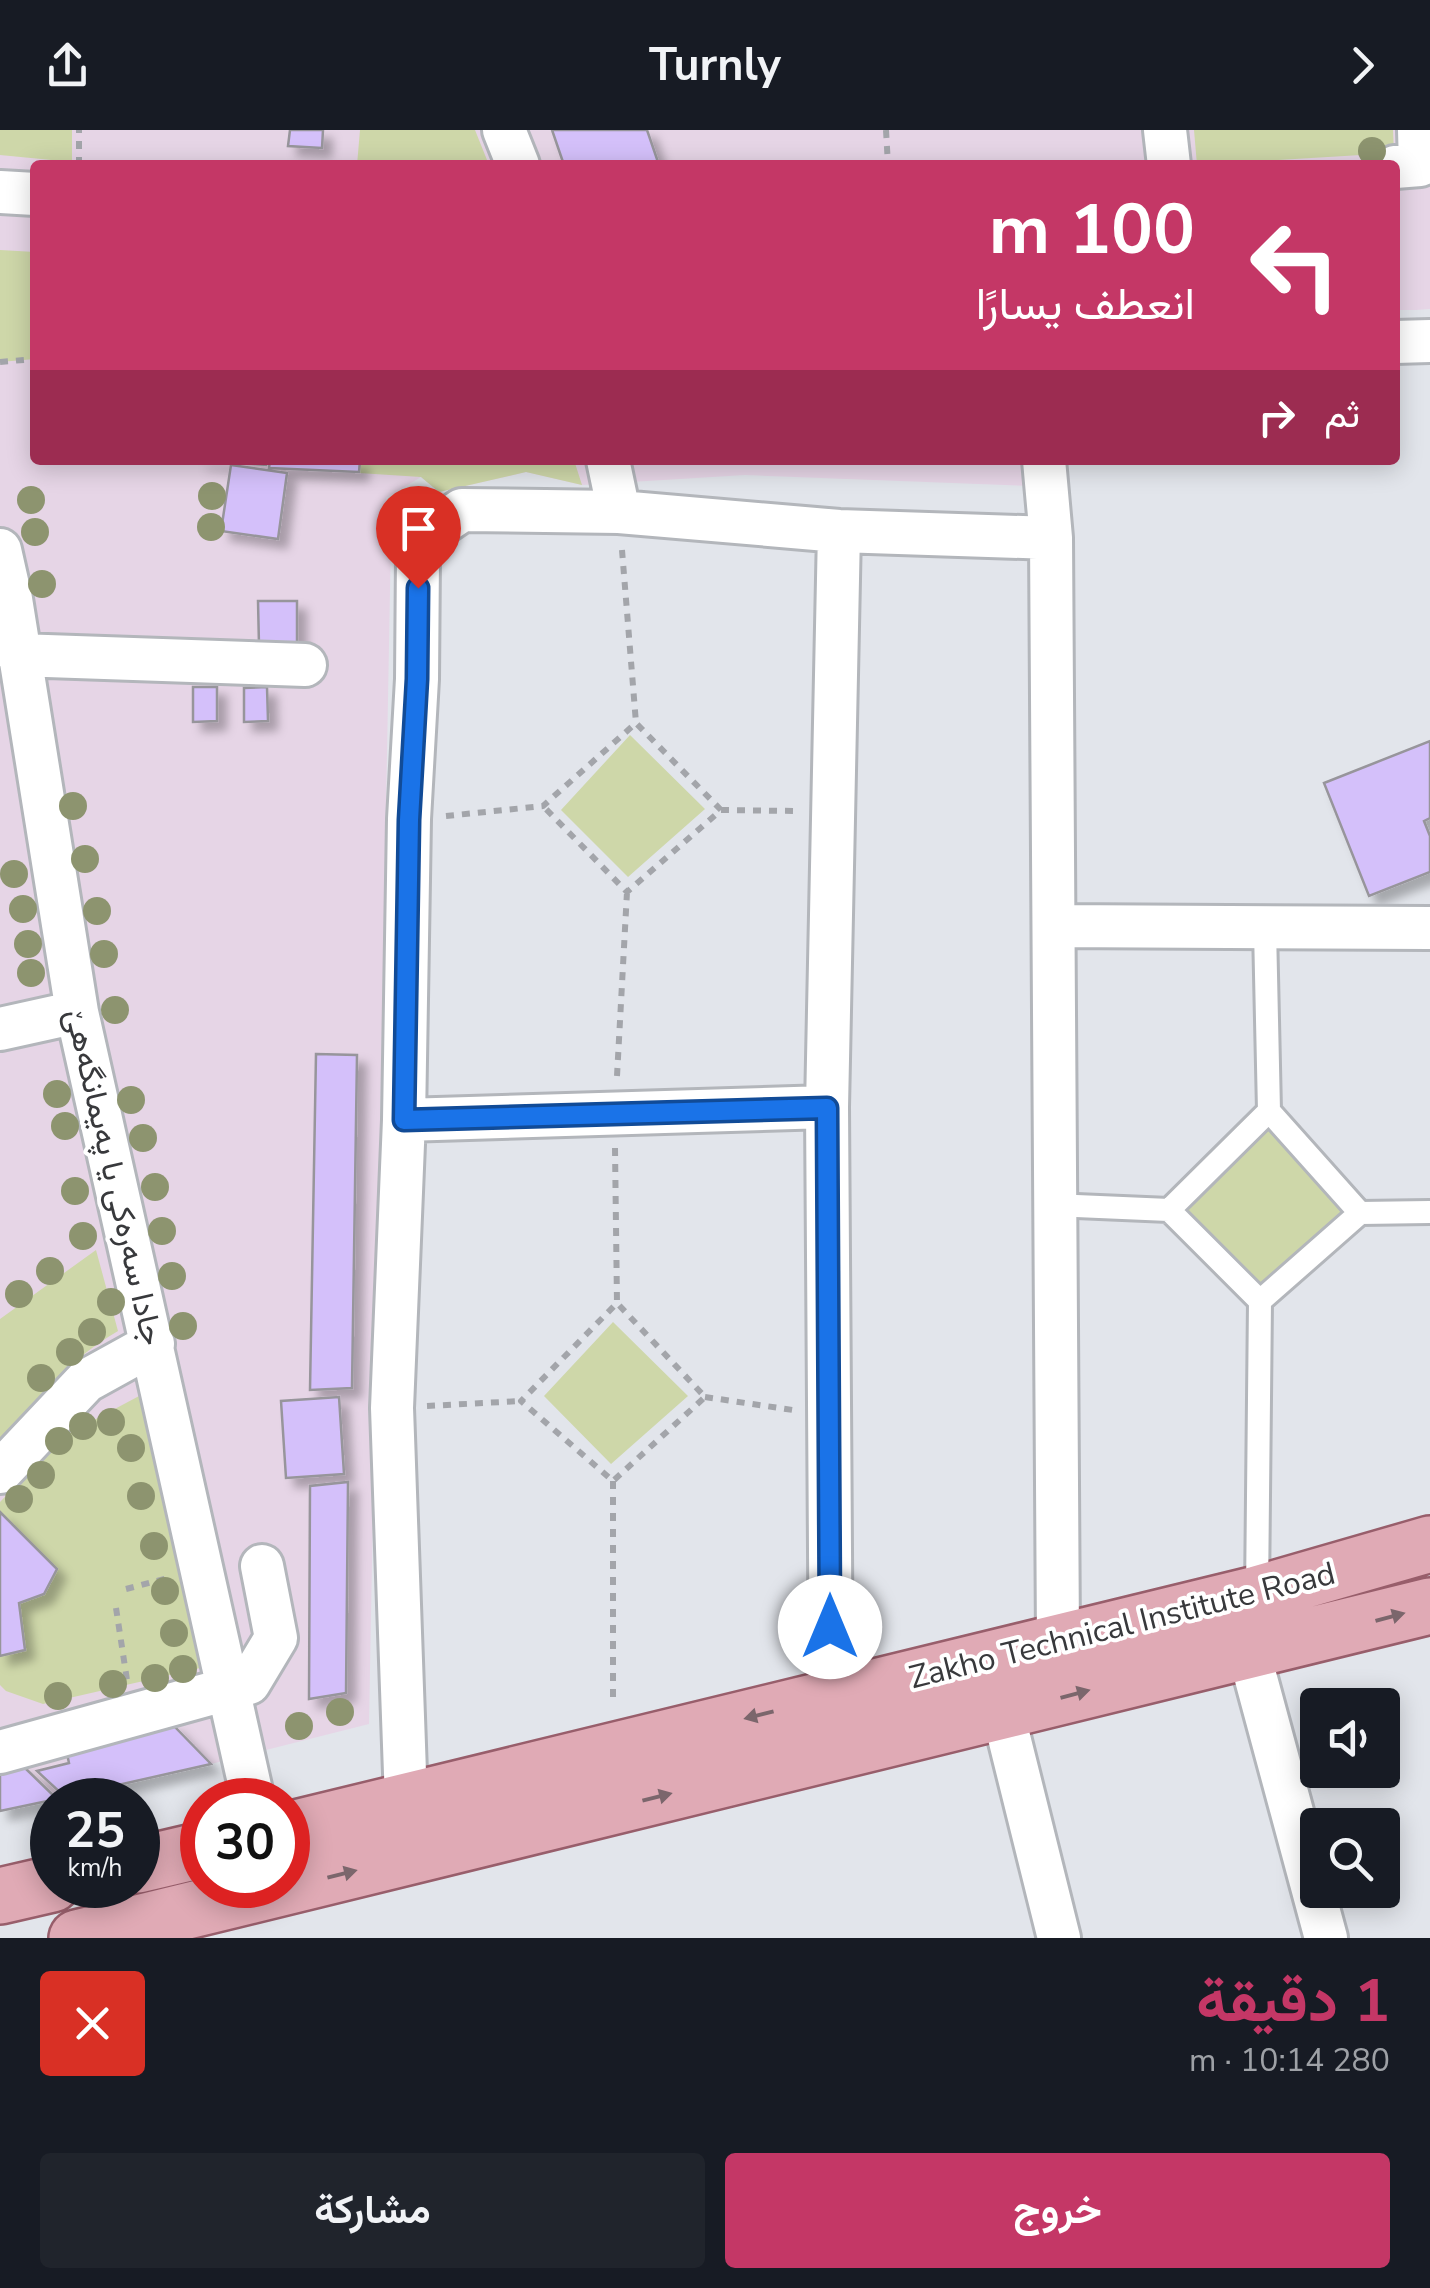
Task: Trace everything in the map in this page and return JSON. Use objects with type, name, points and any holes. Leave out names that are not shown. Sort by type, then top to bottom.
[{"type":"main road","name":"Zakho Technical Institute Road","points":[[310,1825],[1257,1594],[1430,1544]]},
{"type":"main road","points":[[77,1938],[1430,1606]]},
{"type":"main road","points":[[0,1896],[30,1889]]},
{"type":"street","points":[[504,130],[516,160]]},
{"type":"street","points":[[1165,130],[1169,160]]},
{"type":"street","points":[[1400,167],[1420,165],[1419,130]]},
{"type":"street","points":[[0,192],[30,194]]},
{"type":"street","points":[[1400,342],[1430,341]]},
{"type":"street","points":[[609,465],[619,512]]},
{"type":"street","points":[[1044,465],[1050,538],[1056,926],[1053,1205],[1058,1641]]},
{"type":"street","points":[[406,1801],[392,1408],[404,1120],[418,557],[422,536],[462,510],[619,512],[839,531],[1050,538]]},
{"type":"street","points":[[831,1698],[827,1108],[839,531]]},
{"type":"street","name":"جادا سه‌ره‌كى يا په‌يمانگه‌هێ","points":[[0,550],[77,1012],[248,1778]]},
{"type":"street","points":[[18,655],[305,665]]},
{"type":"street","points":[[1056,926],[1430,928]]},
{"type":"street","points":[[0,1028],[77,1012]]},
{"type":"street","points":[[404,1120],[827,1108]]},
{"type":"street","points":[[0,1472],[86,1382],[153,1344]]},
{"type":"street","points":[[0,1752],[249,1683],[276,1638],[262,1566]]},
{"type":"street","points":[[1248,1649],[1326,1938]]},
{"type":"street","points":[[1003,1713],[1059,1938]]},
{"type":"lane","points":[[1265,929],[1269,1111],[1360,1213]]},
{"type":"lane","points":[[1170,1210],[1269,1111]]},
{"type":"lane","points":[[1053,1205],[1170,1210],[1260,1301],[1257,1594]]},
{"type":"lane","points":[[1260,1301],[1360,1213],[1430,1212]]},
{"type":"path","points":[[78,160],[79,130]]},
{"type":"path","points":[[886,130],[888,160]]},
{"type":"path","points":[[0,362],[30,359]]},
{"type":"path","points":[[619,512],[636,723],[721,810]]},
{"type":"path","points":[[409,820],[543,806],[636,723]]},
{"type":"path","points":[[543,806],[627,892]]},
{"type":"path","points":[[829,1415],[705,1397],[617,1303],[615,1113],[627,892],[721,810],[833,812]]},
{"type":"path","points":[[392,1408],[520,1401],[617,1303]]},
{"type":"path","points":[[614,1752],[613,1481],[705,1397]]},
{"type":"path","points":[[520,1401],[613,1481]]},
{"type":"path","points":[[116,1608],[133,1716]]},
{"type":"shaded area","points":[[0,130],[1430,130],[1430,309],[1400,310],[1400,160],[30,160],[30,465],[1029,465],[1029,486],[745,475],[582,485],[526,472],[439,492],[421,477],[386,498],[391,537],[369,1724],[148,1778],[30,1778],[30,1804],[0,1811]]},
{"type":"green space","points":[[0,130],[72,130],[72,160],[0,155]]},
{"type":"green space","points":[[360,130],[475,130],[487,160],[357,160]]},
{"type":"green space","points":[[1194,130],[1393,130],[1394,153],[1197,160]]},
{"type":"green space","points":[[0,250],[30,252],[30,359],[0,362]]},
{"type":"green space","points":[[360,465],[576,465],[582,485],[526,472],[439,492],[421,477],[359,473]]},
{"type":"green space","points":[[630,735],[705,809],[628,877],[561,810]]},
{"type":"green space","points":[[1266,1128],[1345,1211],[1259,1287],[1186,1211]]},
{"type":"green space","points":[[96,1250],[118,1331],[68,1368],[0,1446],[0,1319]]},
{"type":"green space","points":[[613,1322],[688,1396],[611,1464],[544,1396]]},
{"type":"green space","points":[[141,1395],[209,1666],[43,1704],[6,1691],[0,1685],[0,1656],[25,1650],[19,1603],[44,1594],[57,1569],[0,1512],[0,1502],[64,1436]]},
{"type":"building","points":[[290,130],[323,130],[322,148],[288,146]]},
{"type":"building","points":[[552,130],[647,130],[657,160],[562,160]]},
{"type":"building","points":[[231,465],[287,473],[278,539],[221,531]]},
{"type":"building","points":[[269,465],[360,465],[359,472],[269,468]]},
{"type":"building","points":[[258,601],[297,601],[297,645],[259,645]]},
{"type":"building","points":[[193,687],[217,687],[217,721],[193,722]]},
{"type":"building","points":[[267,687],[268,721],[244,722],[244,688]]},
{"type":"building","points":[[1430,741],[1430,818],[1424,821],[1430,836],[1430,872],[1369,896],[1324,783]]},
{"type":"building","points":[[316,1054],[357,1055],[352,1388],[310,1390]]},
{"type":"building","points":[[339,1397],[344,1474],[286,1478],[281,1401]]},
{"type":"building","points":[[348,1482],[346,1693],[309,1699],[310,1486]]},
{"type":"building","points":[[0,1512],[57,1569],[44,1594],[19,1603],[25,1650],[0,1656]]},
{"type":"building","points":[[172,1724],[211,1764],[149,1778],[45,1778],[37,1771],[69,1763],[66,1749]]},
{"type":"building","points":[[24,1767],[35,1778],[30,1778],[30,1805],[0,1811],[0,1773]]},
{"type":"route","points":[[418,588],[404,1120],[827,1108],[830,1627]]}]
